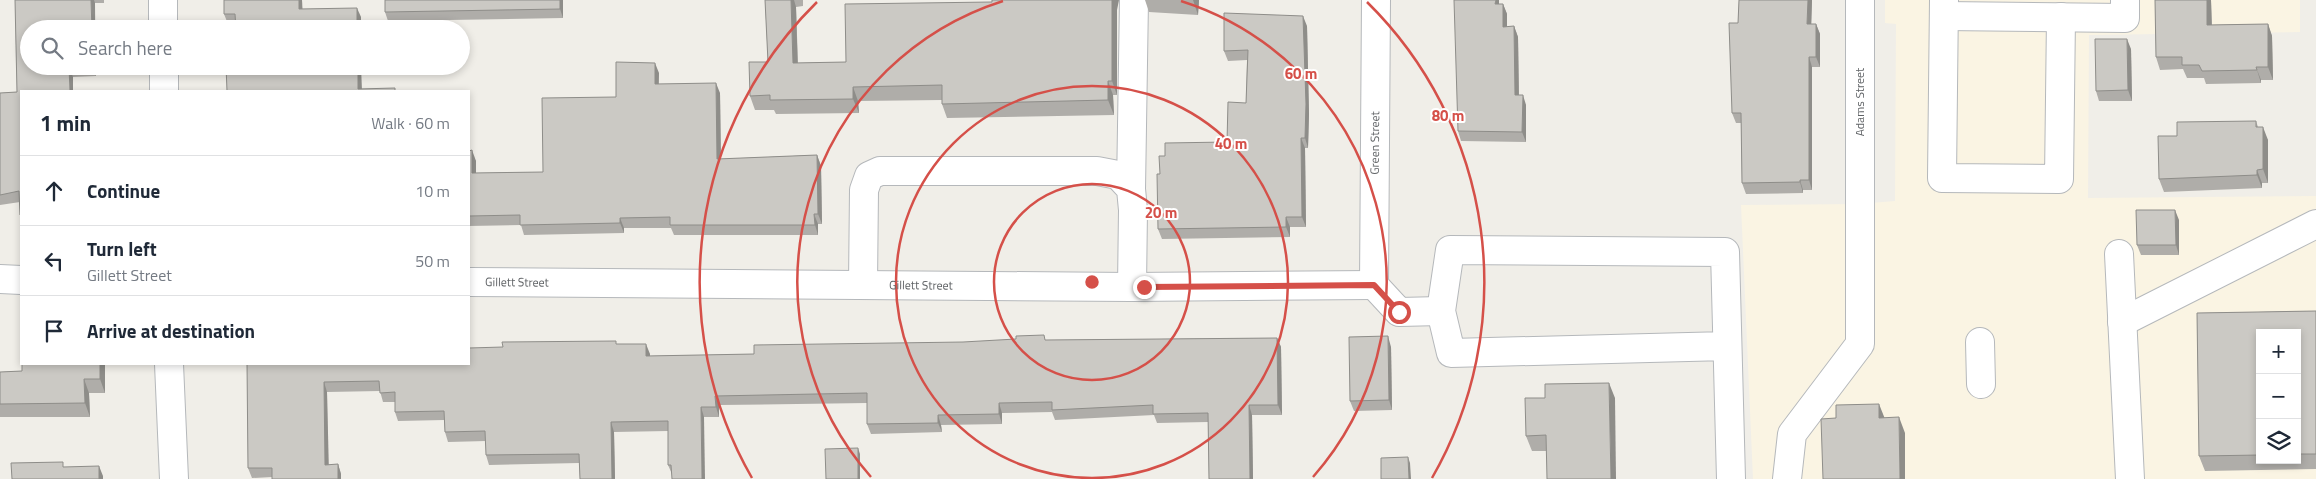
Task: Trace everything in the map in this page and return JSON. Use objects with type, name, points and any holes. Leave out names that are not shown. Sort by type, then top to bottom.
[{"type":"street","points":[[163,0],[163,20]]},
{"type":"street","points":[[1132,287],[1134,210],[1131,189],[1134,0]]},
{"type":"street","name":"Green Street","points":[[1374,285],[1376,0]]},
{"type":"street","name":"Adams Street","points":[[1787,479],[1792,434],[1860,344],[1860,0]]},
{"type":"street","points":[[2061,17],[2059,179],[1942,178],[1944,8],[2061,17],[2126,18],[2125,0]]},
{"type":"street","points":[[164,75],[164,90]]},
{"type":"street","points":[[863,285],[864,190],[869,176],[880,170],[1097,170],[1118,174],[1131,189]]},
{"type":"street","points":[[2122,322],[2316,224]]},
{"type":"street","points":[[1727,346],[1451,353],[1441,311],[1450,250],[1725,252],[1731,479]]},
{"type":"street","points":[[2119,254],[2130,479]]},
{"type":"street","points":[[0,280],[20,280]]},
{"type":"street","name":"Gillett Street","points":[[470,282],[1132,287],[1374,285]]},
{"type":"street","points":[[1374,285],[1399,312],[1441,311]]},
{"type":"street","points":[[1980,342],[1981,384]]},
{"type":"street","points":[[169,365],[174,479]]},
{"type":"shaded area","points":[[1885,0],[2300,0],[2300,32],[2089,35],[2088,198],[2316,196],[2316,479],[1753,479],[1741,205],[1859,204],[1895,201],[1896,24],[1885,23]]},
{"type":"building","points":[[15,0],[91,0],[92,20],[20,20],[20,75],[69,75],[70,90],[20,90],[20,215],[19,191],[0,195],[0,93],[17,92]]},
{"type":"building","points":[[224,0],[299,0],[299,9],[357,8],[357,20],[235,20],[235,14],[224,14]]},
{"type":"building","points":[[385,0],[560,0],[560,9],[385,12]]},
{"type":"building","points":[[765,0],[791,0],[793,63],[846,62],[845,4],[992,2],[992,0],[1112,0],[1112,81],[1108,81],[1108,100],[942,104],[942,85],[853,87],[853,99],[770,100],[770,95],[750,96],[749,62],[768,62]]},
{"type":"building","points":[[1454,0],[1496,0],[1495,4],[1503,4],[1503,27],[1514,26],[1515,95],[1523,95],[1522,132],[1458,131]]},
{"type":"building","points":[[1739,0],[1808,0],[1807,24],[1816,24],[1816,57],[1809,57],[1809,180],[1800,180],[1800,182],[1742,183],[1741,113],[1732,113],[1729,23],[1738,23]]},
{"type":"building","points":[[2155,0],[2207,0],[2207,25],[2268,24],[2268,67],[2256,67],[2257,70],[2202,71],[2199,65],[2182,65],[2182,57],[2156,57]]},
{"type":"building","points":[[1224,13],[1303,16],[1306,104],[1305,138],[1301,138],[1302,217],[1286,217],[1286,227],[1158,229],[1157,174],[1160,174],[1159,156],[1165,156],[1165,143],[1227,142],[1228,102],[1246,103],[1248,50],[1224,51]]},
{"type":"building","points":[[2095,39],[2127,39],[2128,90],[2096,91]]},
{"type":"building","points":[[616,62],[655,63],[655,84],[716,83],[717,159],[817,155],[818,214],[814,214],[815,225],[670,225],[670,217],[620,218],[620,223],[520,225],[520,215],[470,216],[470,151],[472,150],[472,173],[543,172],[542,98],[616,97]]},
{"type":"building","points":[[226,75],[358,75],[358,89],[395,88],[395,90],[227,90]]},
{"type":"building","points":[[2256,121],[2256,127],[2263,127],[2263,169],[2257,170],[2257,175],[2159,179],[2158,136],[2177,136],[2177,122]]},
{"type":"building","points":[[2136,210],[2175,210],[2176,245],[2137,245]]},
{"type":"building","points":[[2316,311],[2316,454],[2301,454],[2301,329],[2256,329],[2256,455],[2199,456],[2197,313]]},
{"type":"building","points":[[1044,335],[1045,340],[1277,338],[1278,405],[1249,405],[1250,479],[1209,479],[1208,413],[1153,414],[1153,405],[1052,410],[1052,402],[999,403],[999,414],[938,415],[938,423],[867,424],[867,393],[715,396],[716,407],[701,407],[702,479],[672,479],[671,465],[668,465],[668,421],[611,422],[612,479],[580,479],[579,454],[486,455],[485,431],[445,432],[444,411],[395,412],[395,392],[380,393],[379,381],[324,382],[325,465],[338,464],[338,479],[272,479],[272,468],[248,468],[247,365],[470,365],[470,348],[503,347],[502,342],[616,341],[616,344],[646,344],[646,356],[754,354],[754,345],[963,342],[1016,339],[1016,336]]},
{"type":"building","points":[[1388,336],[1389,400],[1350,401],[1349,337]]},
{"type":"building","points":[[22,365],[100,365],[100,379],[84,379],[85,403],[0,404],[0,372],[22,371]]},
{"type":"building","points":[[1609,383],[1611,479],[1547,479],[1546,435],[1526,436],[1525,398],[1545,398],[1545,384]]},
{"type":"building","points":[[1879,404],[1879,418],[1899,417],[1900,479],[1823,479],[1821,419],[1836,418],[1836,405]]},
{"type":"building","points":[[858,448],[858,479],[826,479],[825,449]]},
{"type":"building","points":[[1408,457],[1409,479],[1381,479],[1381,458]]},
{"type":"building","points":[[63,462],[63,467],[99,466],[99,479],[12,479],[11,463]]},
{"type":"route","points":[[1144,287],[1374,285],[1399,312]]}]
